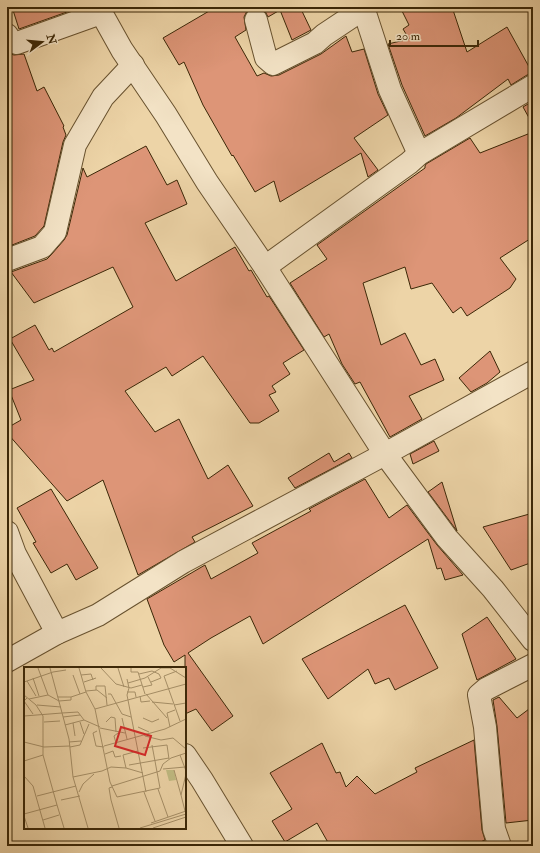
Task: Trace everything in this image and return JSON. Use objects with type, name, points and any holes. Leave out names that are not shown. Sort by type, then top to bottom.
[{"type":"street","points":[[256,20],[266,58],[273,64],[314,43],[363,8],[390,90],[419,154]]},
{"type":"street","points":[[7,35],[10,41],[17,43],[100,10],[122,50],[166,114],[207,182],[265,267],[385,454],[447,538],[494,589],[533,640]]},
{"type":"street","points":[[7,260],[42,247],[55,232],[75,145],[103,97],[133,65]]},
{"type":"street","points":[[265,267],[403,168],[419,154],[533,86]]},
{"type":"street","points":[[7,661],[57,633],[98,615],[183,562],[385,454],[533,372]]},
{"type":"street","points":[[7,532],[11,557],[57,633]]},
{"type":"street","points":[[500,846],[494,828],[485,727],[479,695],[486,689],[533,665]]},
{"type":"street","points":[[186,756],[242,846]]},
{"type":"building","points":[[12,7],[81,7],[19,29]]},
{"type":"building","points":[[216,7],[300,7],[311,30],[292,40],[280,10],[268,17],[265,11],[259,8],[252,8],[247,11],[244,17],[246,30],[235,37],[257,76],[264,73],[271,76],[279,75],[321,54],[346,36],[352,52],[364,49],[378,94],[388,115],[354,138],[378,170],[368,177],[361,153],[280,202],[274,181],[255,192],[233,155],[232,156],[203,105],[184,62],[179,65],[163,38]]},
{"type":"building","points":[[400,7],[452,7],[467,52],[507,27],[533,74],[527,75],[511,85],[508,79],[456,118],[425,136],[402,85],[388,44],[409,39],[403,29],[409,25]]},
{"type":"building","points":[[7,53],[14,55],[24,54],[37,91],[44,87],[64,126],[66,135],[63,142],[44,226],[35,236],[7,247]]},
{"type":"building","points":[[533,101],[533,125],[523,107]]},
{"type":"building","points":[[533,132],[533,237],[500,258],[516,279],[510,288],[467,316],[461,307],[453,313],[432,283],[411,289],[405,267],[363,283],[381,345],[405,333],[421,365],[435,359],[444,380],[409,396],[422,419],[390,437],[360,382],[355,384],[342,364],[329,334],[324,337],[290,283],[327,259],[317,245],[425,168],[426,164],[470,138],[480,153]]},
{"type":"building","points":[[146,146],[167,185],[177,180],[187,204],[145,223],[176,281],[235,247],[249,271],[251,270],[267,297],[269,296],[304,350],[283,363],[290,374],[272,386],[276,392],[269,395],[279,411],[259,423],[250,423],[203,356],[172,376],[166,367],[125,391],[155,432],[179,419],[208,479],[228,465],[253,506],[192,537],[195,542],[138,575],[103,480],[67,501],[7,433],[7,428],[21,420],[9,390],[34,380],[10,339],[35,325],[49,350],[52,348],[54,352],[133,307],[113,267],[34,303],[11,272],[47,259],[64,240],[67,235],[83,168],[87,177]]},
{"type":"building","points":[[490,351],[500,372],[487,383],[471,392],[459,378]]},
{"type":"building","points":[[434,441],[439,451],[413,464],[410,454]]},
{"type":"building","points":[[329,453],[334,462],[349,453],[352,458],[295,488],[288,478]]},
{"type":"building","points":[[365,479],[389,518],[407,505],[437,545],[463,575],[445,580],[441,568],[437,569],[428,539],[263,644],[250,616],[211,638],[188,653],[233,716],[212,731],[196,709],[186,714],[185,655],[174,662],[164,645],[147,599],[205,565],[211,579],[258,553],[252,543],[311,511],[309,509]]},
{"type":"building","points":[[442,482],[457,531],[428,492]]},
{"type":"building","points":[[51,489],[98,568],[76,580],[67,564],[51,573],[33,543],[36,542],[17,508]]},
{"type":"building","points":[[533,513],[533,562],[511,570],[483,527]]},
{"type":"building","points":[[405,605],[438,668],[395,690],[389,678],[375,684],[368,669],[328,699],[302,659]]},
{"type":"building","points":[[487,617],[516,659],[477,680],[462,634]]},
{"type":"building","points":[[499,697],[517,718],[533,706],[533,820],[506,823],[497,726],[493,700]]},
{"type":"building","points":[[474,740],[482,830],[485,840],[471,846],[330,846],[317,823],[285,842],[272,821],[292,809],[270,773],[322,743],[336,773],[340,772],[346,787],[357,776],[375,794],[417,772],[415,768]]}]
